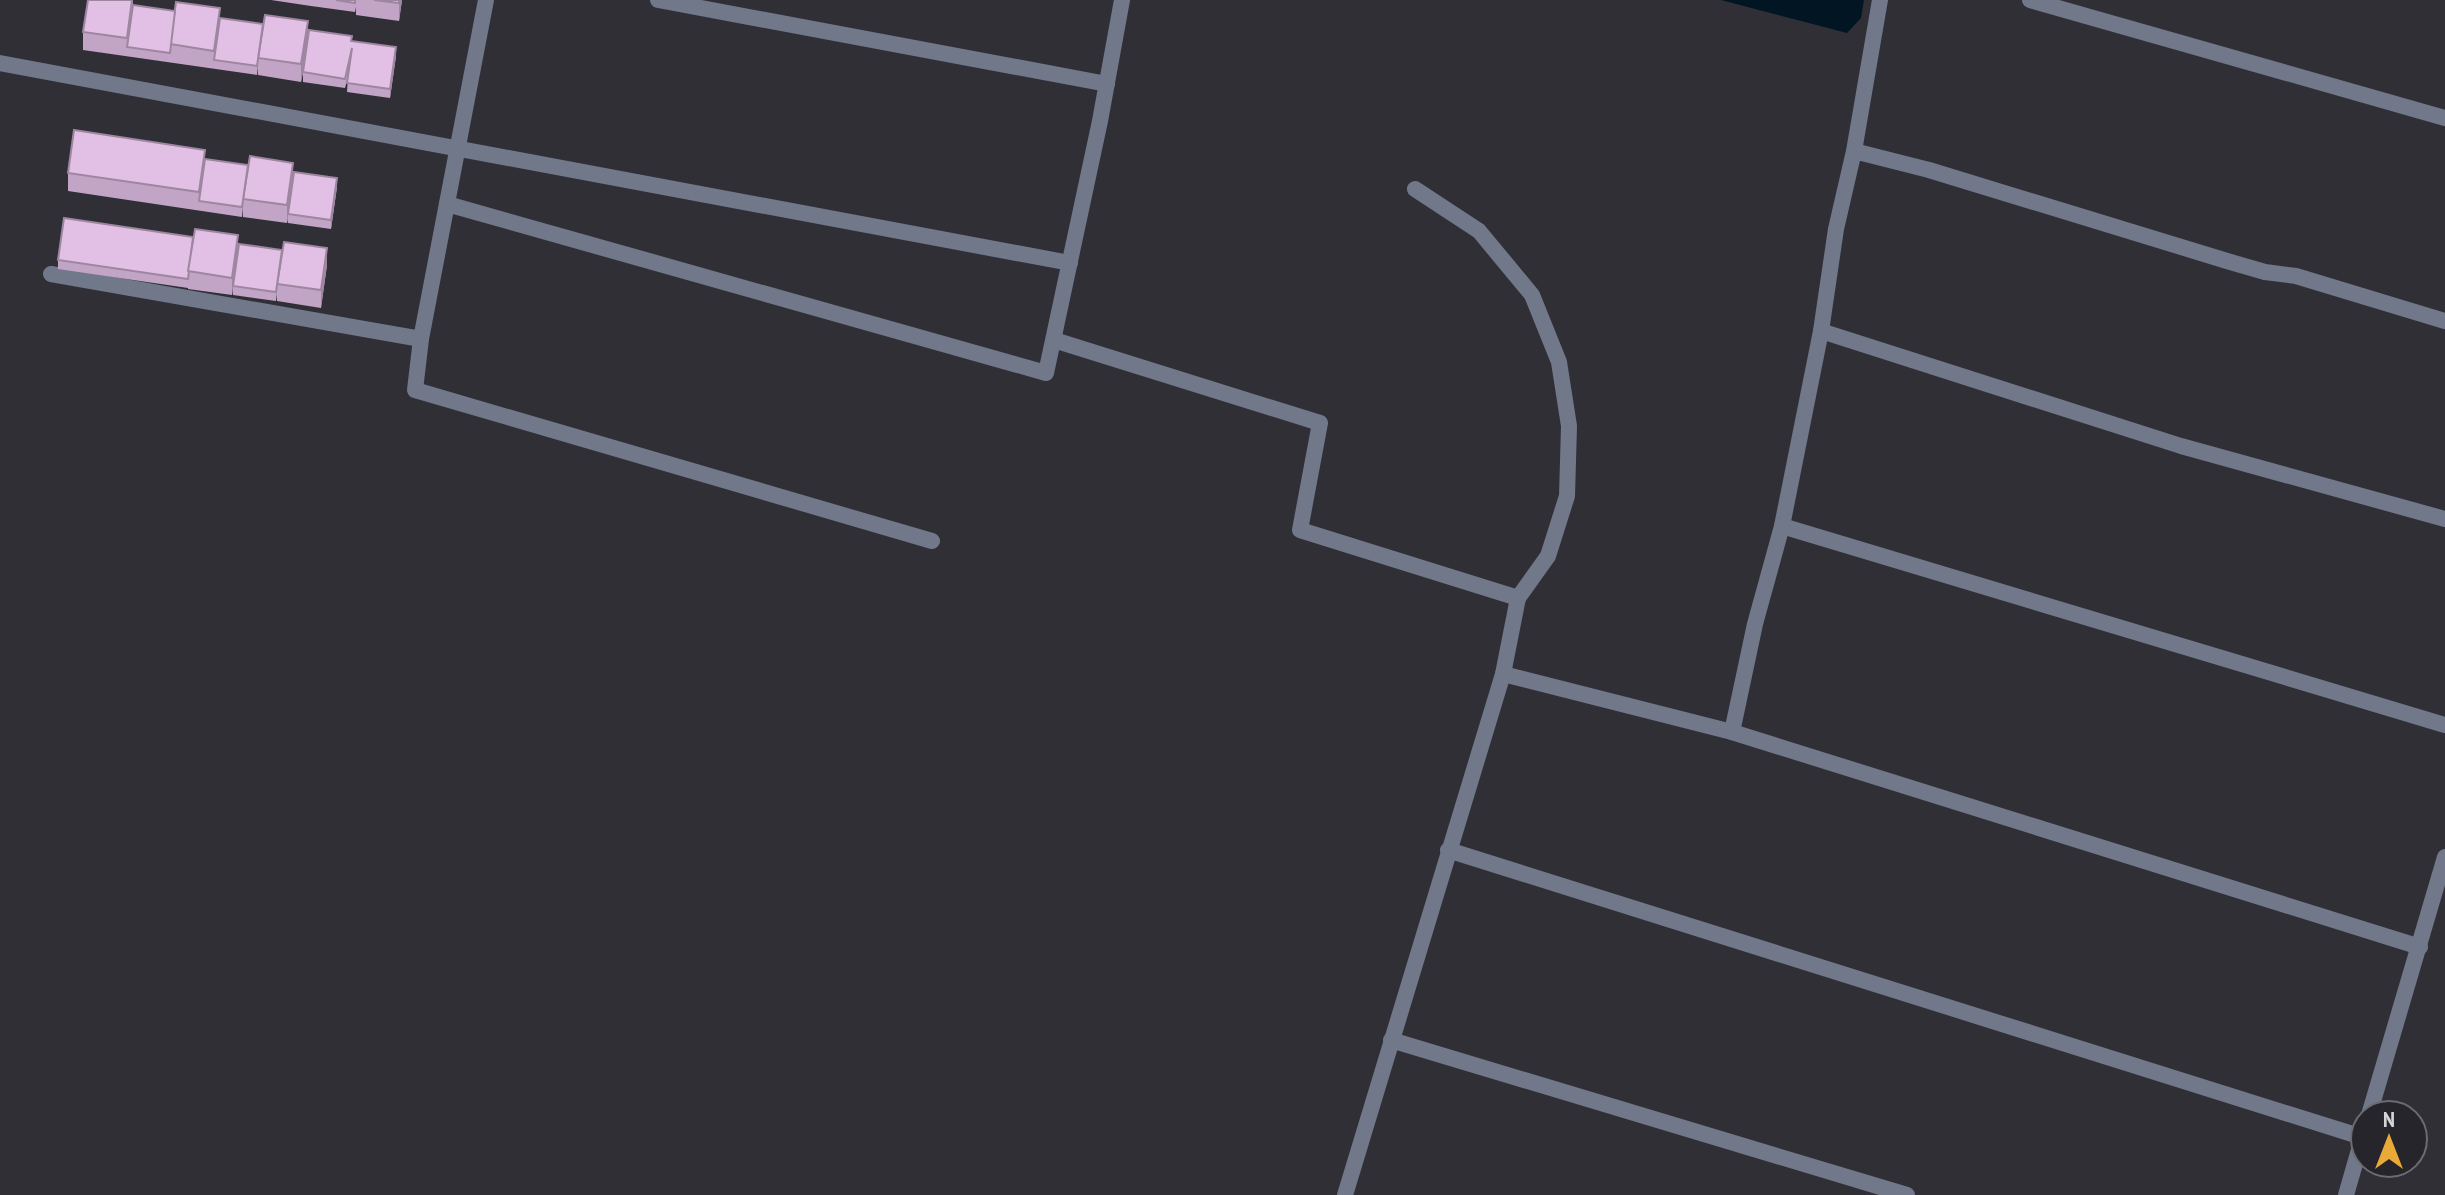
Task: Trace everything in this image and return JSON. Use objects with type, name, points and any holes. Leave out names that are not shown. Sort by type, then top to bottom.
[{"type":"street","points":[[486,0],[421,339],[415,390],[932,541]]},
{"type":"street","points":[[658,0],[1107,84]]},
{"type":"street","points":[[447,204],[1046,373],[1122,0]]},
{"type":"street","points":[[1732,732],[1755,624],[1782,526],[1821,331],[1836,229],[1854,151],[1880,0]]},
{"type":"street","points":[[2030,0],[2445,118]]},
{"type":"street","points":[[0,63],[1070,263]]},
{"type":"street","points":[[1854,151],[1929,170],[2265,272],[2296,276],[2445,321]]},
{"type":"street","points":[[1345,1195],[1503,674],[1518,598],[1548,556],[1567,496],[1569,426],[1559,362],[1532,295],[1479,231],[1415,189]]},
{"type":"street","points":[[51,274],[421,339]]},
{"type":"street","points":[[1821,331],[2181,446],[2445,519]]},
{"type":"street","points":[[1054,340],[1320,423],[1300,530],[1518,598]]},
{"type":"street","points":[[1782,526],[2445,725]]},
{"type":"street","points":[[1503,674],[1732,732],[2420,947]]},
{"type":"street","points":[[1448,850],[2349,1127]]},
{"type":"street","points":[[2374,1099],[2445,857]]},
{"type":"street","points":[[1391,1040],[1907,1195]]},
{"type":"water","points":[[1721,0],[1864,0],[1861,18],[1847,33]]},
{"type":"building","points":[[88,0],[132,0],[127,38],[83,32]]},
{"type":"building","points":[[176,2],[220,8],[214,51],[170,44]]},
{"type":"building","points":[[133,5],[175,11],[170,53],[127,47]]},
{"type":"building","points":[[265,15],[308,21],[301,64],[258,58]]},
{"type":"building","points":[[220,18],[263,24],[257,66],[214,60]]},
{"type":"building","points":[[309,30],[352,36],[351,41],[396,47],[390,89],[347,83],[352,48],[345,79],[303,72]]},
{"type":"building","points":[[74,130],[205,150],[199,192],[68,173]]},
{"type":"building","points":[[250,156],[293,163],[287,205],[243,199]]},
{"type":"building","points":[[205,159],[248,165],[242,207],[199,201]]},
{"type":"building","points":[[294,172],[337,178],[331,220],[288,214]]},
{"type":"building","points":[[64,218],[193,237],[188,279],[58,260]]},
{"type":"building","points":[[195,229],[238,235],[232,278],[188,271]]},
{"type":"building","points":[[284,242],[327,248],[321,290],[277,284]]},
{"type":"building","points":[[239,244],[282,250],[276,292],[233,286]]}]
